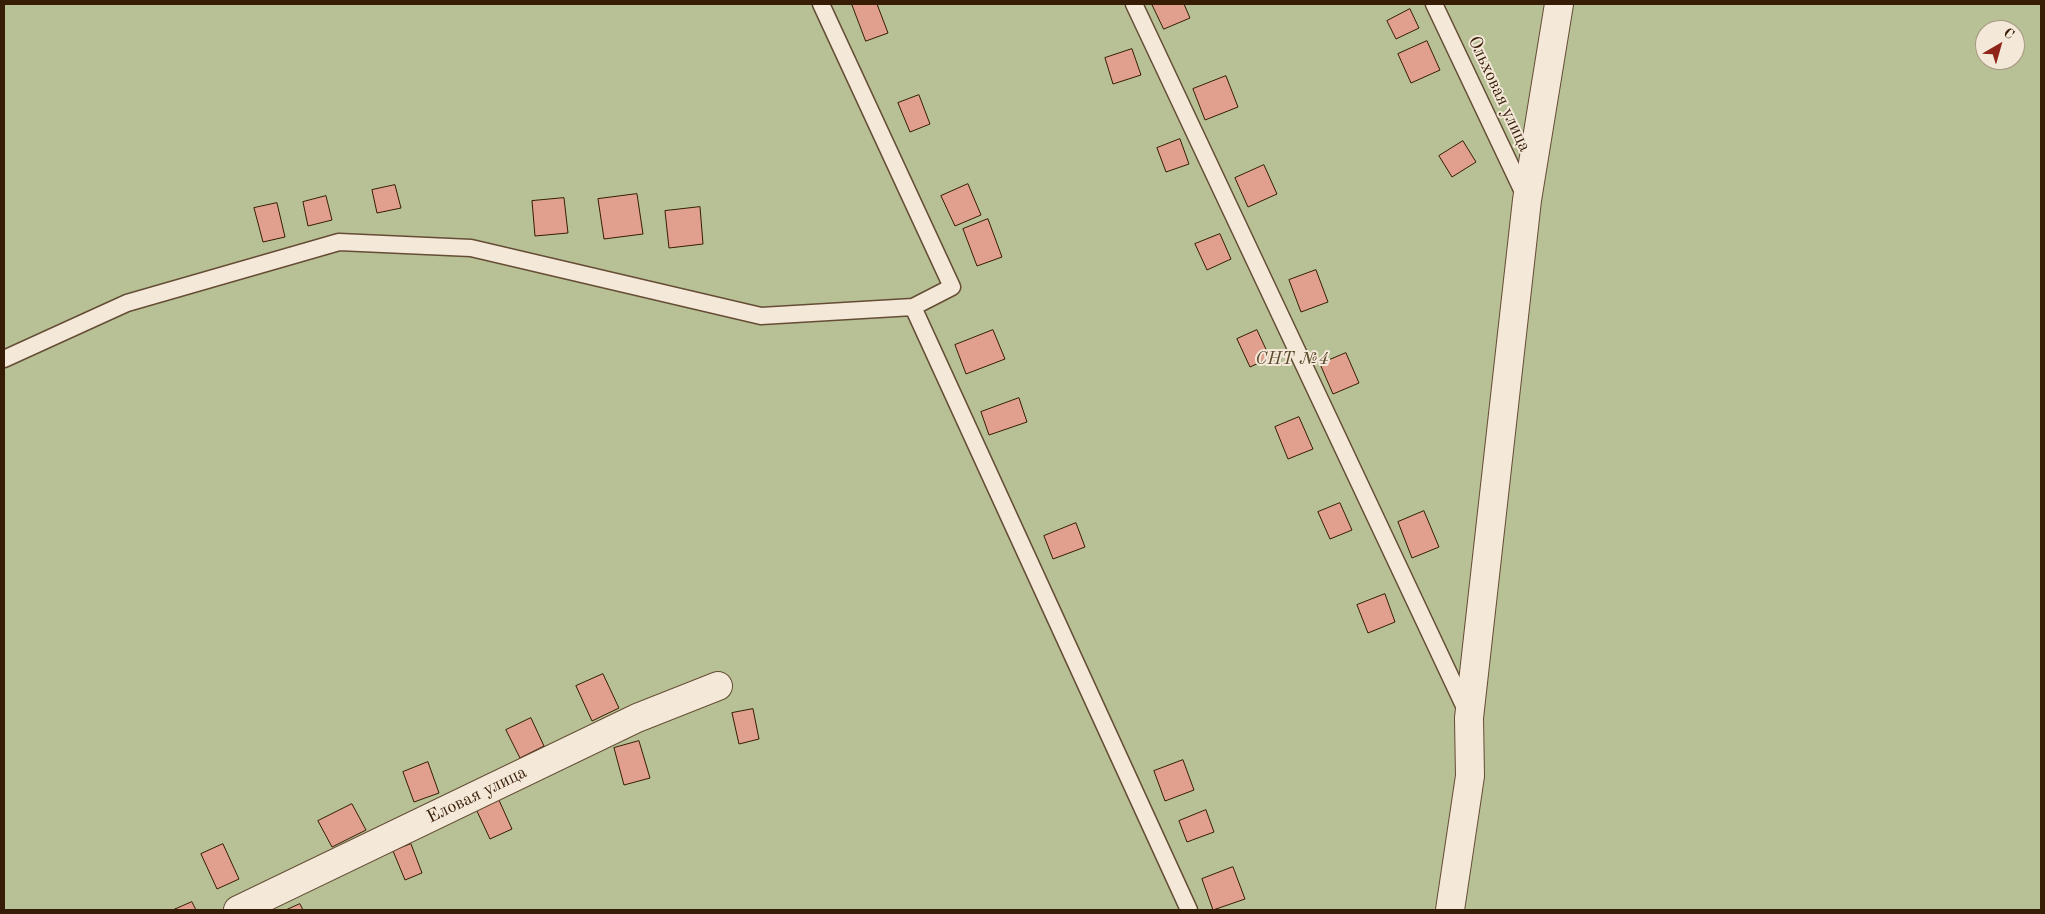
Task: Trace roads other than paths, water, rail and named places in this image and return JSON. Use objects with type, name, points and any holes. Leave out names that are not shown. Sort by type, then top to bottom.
[{"type":"street","points":[[1450,910],[1470,776],[1469,718],[1528,200],[1559,4]]},
{"type":"street","name":"Еловая улица","points":[[238,910],[637,718],[718,686]]},
{"type":"lane","points":[[4,359],[127,302],[339,242],[471,248],[761,316],[913,307],[952,287],[821,4]]},
{"type":"lane","points":[[1134,4],[1469,718]]},
{"type":"lane","name":"Ольховая улица","points":[[1434,4],[1528,200]]},
{"type":"lane","points":[[913,307],[1189,910]]},
{"type":"park label","name":"СНТ №4","points":[[1292,359]]}]
